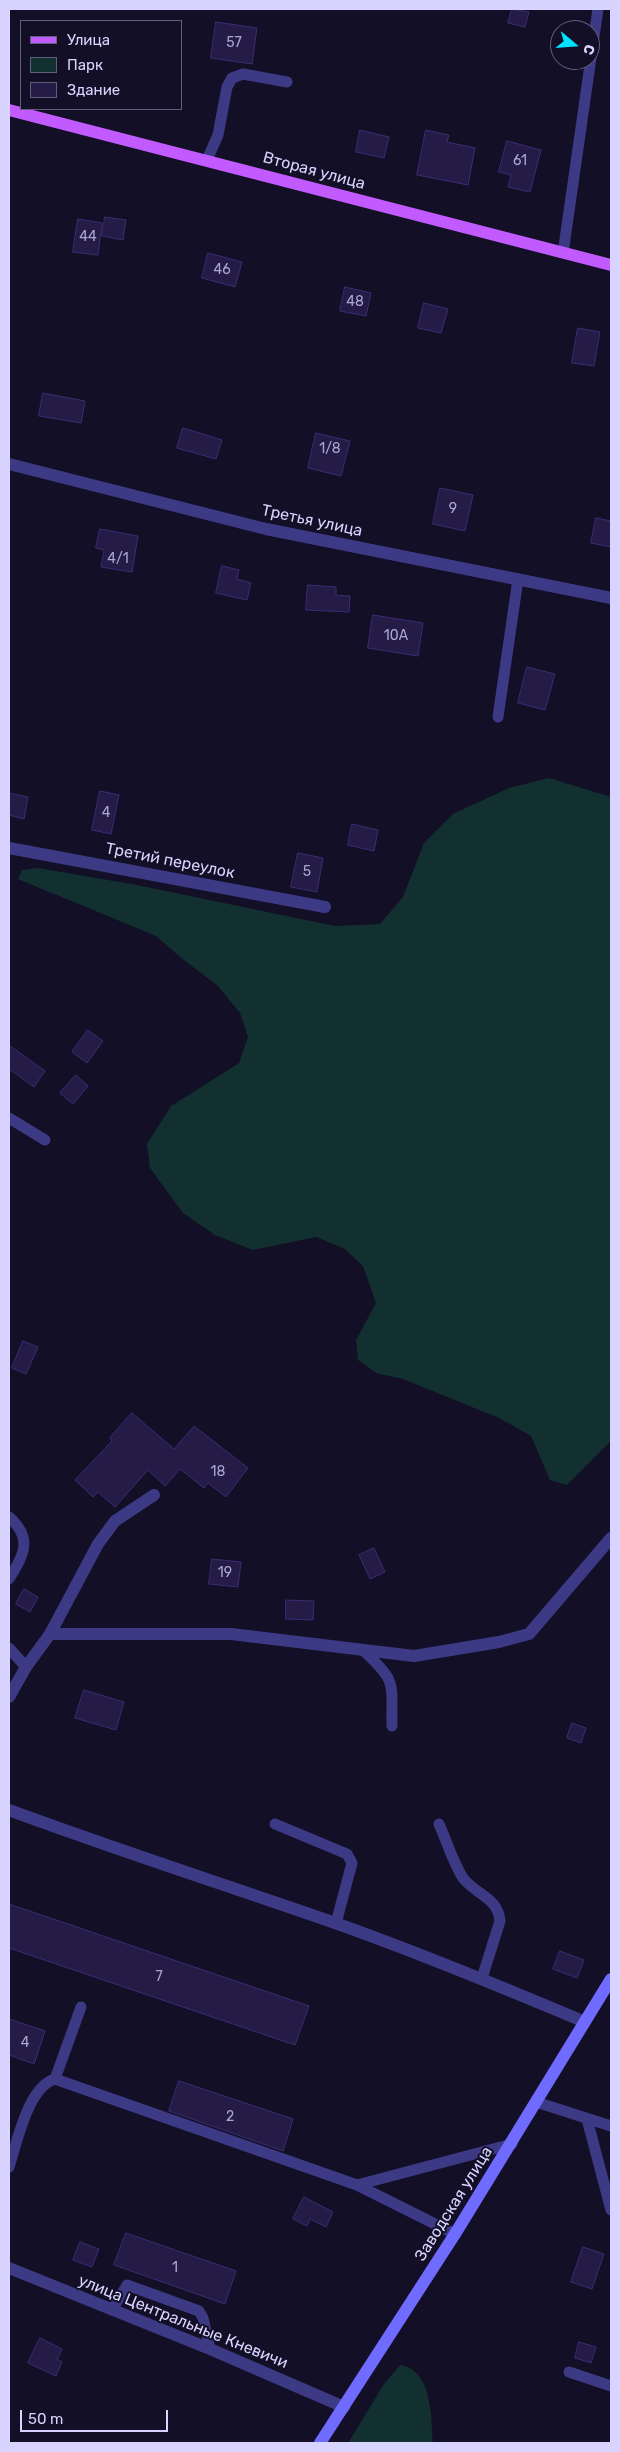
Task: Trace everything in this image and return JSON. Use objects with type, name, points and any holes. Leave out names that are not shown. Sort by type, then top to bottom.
[{"type":"main road","name":"Вторая улица","points":[[9,110],[611,264]]},
{"type":"street","name":"Третья улица","points":[[9,464],[266,529],[611,598]]},
{"type":"street","name":"Третий переулок","points":[[9,848],[325,907]]},
{"type":"street","points":[[9,1697],[26,1666],[50,1634],[98,1544],[115,1521],[154,1495]]},
{"type":"street","points":[[50,1634],[231,1634],[414,1656],[499,1642],[529,1634],[611,1538]]},
{"type":"street","points":[[9,1810],[96,1842],[336,1923],[482,1978],[585,2022]]},
{"type":"street","name":"Заводская улица","points":[[320,2443],[512,2144],[611,1979]]},
{"type":"street","name":"улица Центральные Кневичи","points":[[9,2268],[210,2349],[344,2407]]},
{"type":"lane","points":[[563,253],[598,9]]},
{"type":"lane","points":[[207,160],[218,135],[227,87],[232,78],[243,74],[287,82]]},
{"type":"lane","points":[[498,717],[518,579]]},
{"type":"lane","points":[[9,1118],[45,1140]]},
{"type":"lane","points":[[9,1517],[22,1533],[25,1546],[20,1562],[9,1580]]},
{"type":"lane","points":[[9,1648],[26,1666]]},
{"type":"lane","points":[[364,1651],[389,1677],[392,1686],[392,1726]]},
{"type":"lane","points":[[275,1824],[347,1854],[351,1858],[352,1864],[336,1923]]},
{"type":"lane","points":[[439,1824],[464,1879],[475,1890],[490,1899],[499,1912],[500,1921],[482,1978]]},
{"type":"lane","points":[[56,2079],[81,2007]]},
{"type":"lane","points":[[9,2167],[29,2107],[37,2092],[48,2081],[56,2079],[357,2186],[455,2234]]},
{"type":"lane","points":[[536,2102],[611,2126]]},
{"type":"lane","points":[[588,2119],[606,2173],[611,2210]]},
{"type":"lane","points":[[357,2186],[512,2144]]},
{"type":"lane","points":[[112,2310],[127,2284],[193,2308],[203,2318],[210,2349]]},
{"type":"lane","points":[[569,2372],[611,2386]]},
{"type":"green space","points":[[549,778],[611,797],[611,1441],[567,1485],[550,1480],[531,1436],[499,1418],[403,1379],[376,1373],[358,1360],[356,1340],[376,1303],[363,1266],[345,1249],[316,1237],[253,1250],[215,1235],[183,1213],[150,1168],[147,1144],[171,1106],[239,1063],[248,1037],[240,1013],[218,986],[156,936],[18,879],[22,870],[38,868],[137,885],[335,926],[380,924],[403,897],[424,843],[453,814],[509,788]]},
{"type":"green space","points":[[400,2365],[411,2369],[419,2376],[424,2385],[428,2396],[433,2443],[348,2443],[384,2384]]},
{"type":"building","points":[[512,9],[529,12],[525,27],[508,23]]},
{"type":"building","points":[[216,22],[257,28],[252,64],[211,58]]},
{"type":"building","points":[[360,130],[389,137],[384,158],[356,152]]},
{"type":"building","points":[[426,130],[449,135],[447,142],[475,148],[468,185],[417,175]]},
{"type":"building","points":[[507,141],[541,150],[530,192],[508,187],[511,175],[499,172]]},
{"type":"building","points":[[105,217],[126,220],[123,240],[102,236]]},
{"type":"building","points":[[78,219],[102,223],[98,255],[73,252]]},
{"type":"building","points":[[208,253],[242,262],[235,287],[202,278]]},
{"type":"building","points":[[345,287],[371,293],[366,316],[340,311]]},
{"type":"building","points":[[424,303],[448,309],[441,333],[418,328]]},
{"type":"building","points":[[578,328],[600,332],[594,366],[572,363]]},
{"type":"building","points":[[43,393],[85,401],[81,423],[39,416]]},
{"type":"building","points":[[183,428],[222,440],[216,459],[177,448]]},
{"type":"building","points":[[316,433],[350,441],[341,476],[308,468]]},
{"type":"building","points":[[440,488],[473,495],[465,531],[433,524]]},
{"type":"building","points":[[596,518],[611,521],[611,547],[591,543]]},
{"type":"building","points":[[100,529],[138,536],[132,572],[101,567],[104,550],[96,548]]},
{"type":"building","points":[[222,566],[239,570],[237,579],[251,583],[247,600],[216,593]]},
{"type":"building","points":[[308,585],[336,587],[336,595],[350,596],[349,612],[306,610]]},
{"type":"building","points":[[373,615],[423,623],[418,656],[368,648]]},
{"type":"building","points":[[527,667],[555,674],[545,710],[518,703]]},
{"type":"building","points":[[100,791],[119,795],[111,834],[92,830]]},
{"type":"building","points":[[9,793],[28,797],[24,819],[9,815]]},
{"type":"building","points":[[352,824],[378,830],[374,851],[348,845]]},
{"type":"building","points":[[298,853],[323,858],[317,892],[291,887]]},
{"type":"building","points":[[88,1030],[103,1041],[87,1063],[72,1052]]},
{"type":"building","points":[[9,1045],[45,1071],[34,1087],[9,1069]]},
{"type":"building","points":[[76,1075],[88,1086],[73,1104],[60,1093]]},
{"type":"building","points":[[23,1341],[38,1347],[26,1374],[12,1368]]},
{"type":"building","points":[[132,1413],[174,1449],[194,1426],[248,1468],[226,1497],[208,1483],[204,1488],[180,1469],[165,1486],[148,1470],[115,1507],[98,1492],[93,1497],[75,1480],[112,1441],[110,1438]]},
{"type":"building","points":[[374,1548],[385,1572],[370,1579],[359,1555]]},
{"type":"building","points":[[212,1559],[241,1562],[238,1587],[209,1584]]},
{"type":"building","points":[[24,1589],[38,1597],[30,1612],[16,1604]]},
{"type":"building","points":[[286,1600],[314,1601],[313,1620],[286,1619]]},
{"type":"building","points":[[84,1690],[124,1702],[116,1730],[75,1718]]},
{"type":"building","points":[[572,1723],[586,1728],[581,1743],[567,1738]]},
{"type":"building","points":[[9,1904],[309,2006],[295,2045],[9,1948]]},
{"type":"building","points":[[560,1951],[584,1960],[577,1978],[553,1969]]},
{"type":"building","points":[[9,2019],[45,2031],[34,2064],[9,2055]]},
{"type":"building","points":[[179,2081],[293,2119],[283,2151],[169,2111]]},
{"type":"building","points":[[304,2197],[333,2212],[326,2227],[310,2219],[307,2226],[293,2219]]},
{"type":"building","points":[[126,2233],[236,2271],[225,2304],[114,2265]]},
{"type":"building","points":[[80,2242],[99,2249],[92,2267],[73,2260]]},
{"type":"building","points":[[583,2247],[604,2254],[592,2289],[571,2282]]},
{"type":"building","points":[[40,2338],[62,2349],[57,2359],[62,2362],[56,2376],[28,2363]]},
{"type":"building","points":[[579,2342],[596,2347],[591,2363],[575,2358]]}]
